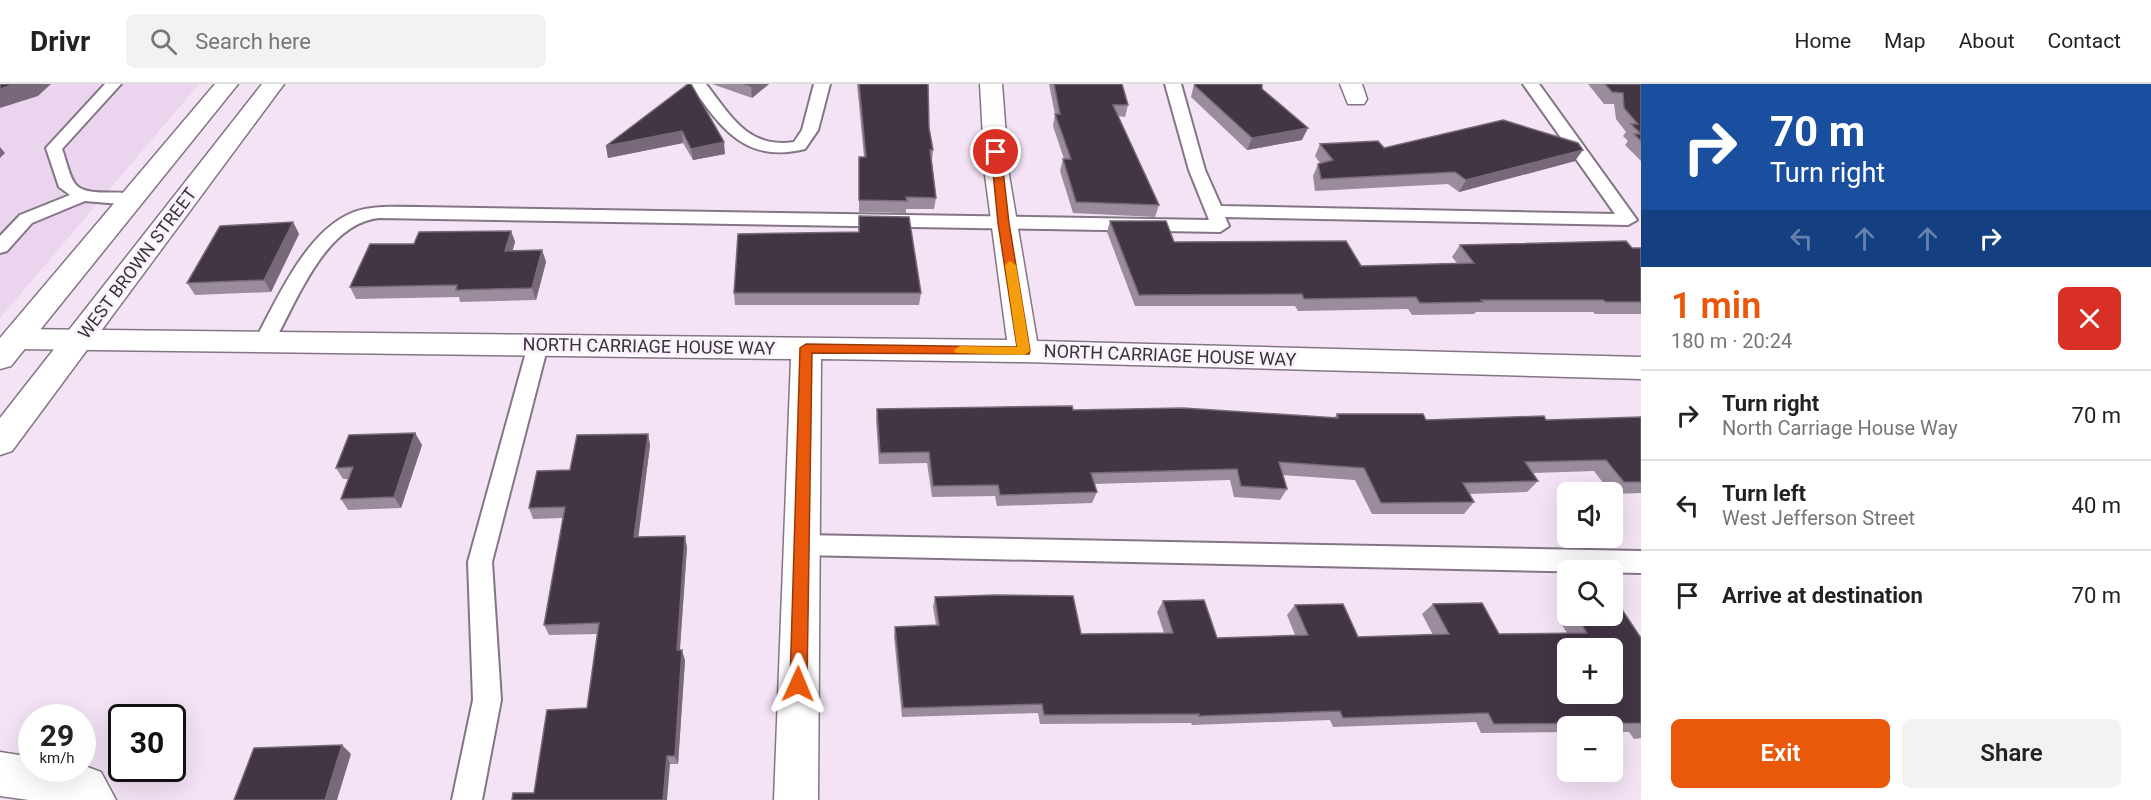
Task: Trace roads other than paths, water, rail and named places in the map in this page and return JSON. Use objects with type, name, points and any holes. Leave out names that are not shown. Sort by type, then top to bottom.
[{"type":"street","points":[[8,349],[227,84]]},
{"type":"street","name":"WEST BROWN STREET","points":[[0,442],[273,84]]},
{"type":"street","points":[[991,84],[1004,223],[1024,351]]},
{"type":"street","name":"NORTH CARRIAGE HOUSE WAY","points":[[8,349],[78,339],[1024,351],[1641,368]]},
{"type":"street","points":[[796,800],[806,348]]},
{"type":"street","points":[[0,774],[86,787],[94,800]]},
{"type":"lane","points":[[113,84],[54,148],[68,187],[83,196],[131,200]]},
{"type":"lane","points":[[698,84],[747,142],[763,149],[780,151],[799,146],[810,130],[822,84]]},
{"type":"lane","points":[[264,342],[318,250],[331,234],[348,221],[363,215],[452,213],[1220,226],[1197,170],[1173,84]]},
{"type":"lane","points":[[1531,84],[1634,225]]},
{"type":"lane","points":[[0,247],[26,219],[83,196]]},
{"type":"lane","points":[[1214,211],[1634,225]]},
{"type":"lane","points":[[467,800],[487,700],[480,562],[538,345]]},
{"type":"lane","points":[[802,545],[1641,562]]}]
